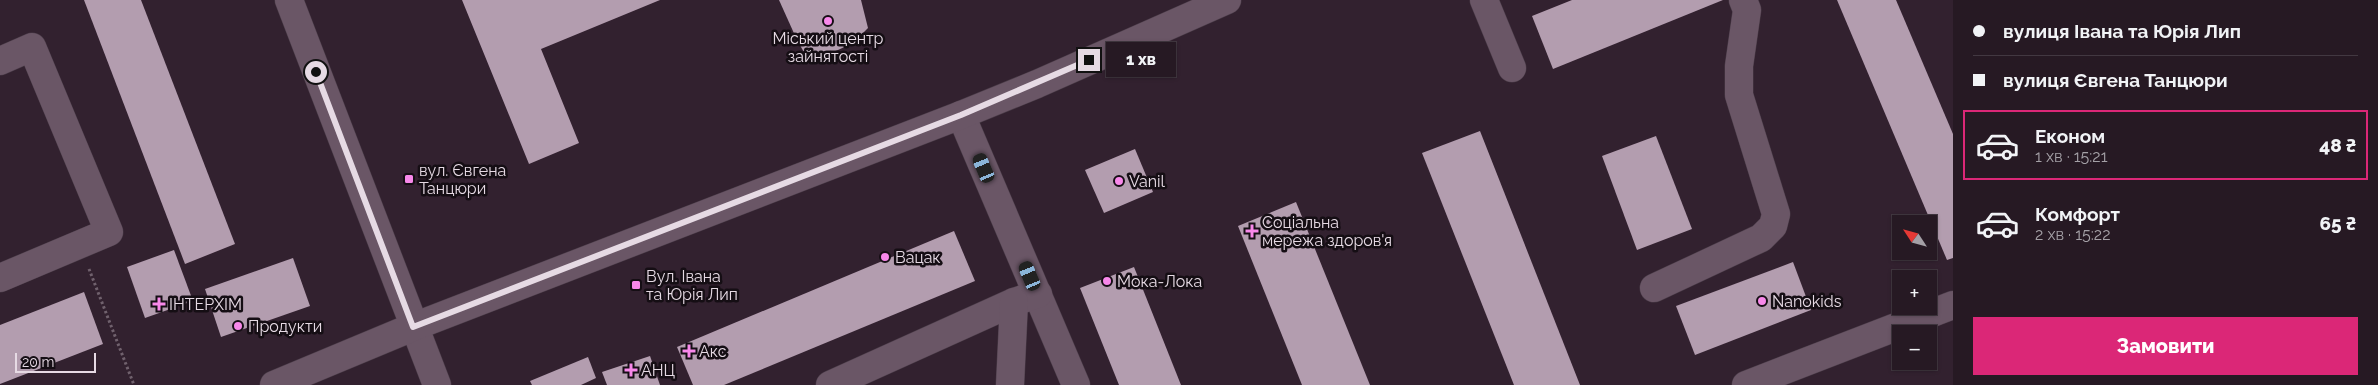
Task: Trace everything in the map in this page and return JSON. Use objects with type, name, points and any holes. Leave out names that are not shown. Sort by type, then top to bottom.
[{"type":"street","points":[[289,0],[413,327],[437,385]]},
{"type":"street","points":[[1484,0],[1512,68]]},
{"type":"street","points":[[1654,288],[1761,238],[1772,226],[1776,214],[1739,95],[1739,66],[1747,10],[1743,0]]},
{"type":"street","points":[[274,385],[413,327],[961,115],[1037,84],[1216,2]]},
{"type":"street","points":[[0,61],[32,47],[109,232],[0,278]]},
{"type":"street","points":[[961,115],[1026,298],[1076,385]]},
{"type":"street","points":[[830,385],[1026,298]]},
{"type":"street","points":[[1010,385],[1026,298]]},
{"type":"street","points":[[1746,385],[1783,378],[1953,305]]},
{"type":"path","points":[[80,245],[134,385]]},
{"type":"building","points":[[84,0],[141,0],[235,244],[185,264]]},
{"type":"building","points":[[462,0],[660,0],[541,49],[579,143],[529,164]]},
{"type":"building","name":"Міський центр зайнятості","points":[[779,0],[861,0],[868,28],[853,43],[838,50],[827,54],[805,54]]},
{"type":"building","points":[[1572,0],[1723,0],[1553,69],[1532,16]]},
{"type":"building","points":[[1837,0],[1896,0],[1953,134],[1953,258],[1947,260],[1938,239],[1938,215],[1928,215]]},
{"type":"building","points":[[1480,131],[1580,385],[1514,385],[1422,153]]},
{"type":"building","points":[[1656,136],[1692,229],[1637,250],[1602,156]]},
{"type":"building","name":"Vanil","points":[[1135,149],[1153,192],[1104,213],[1085,170]]},
{"type":"building","points":[[1296,202],[1370,385],[1302,385],[1238,226]]},
{"type":"building","points":[[954,231],[975,281],[724,385],[693,385],[677,347]]},
{"type":"building","points":[[174,250],[193,301],[145,318],[127,267]]},
{"type":"building","points":[[293,258],[310,306],[221,337],[205,289]]},
{"type":"building","points":[[1793,262],[1811,310],[1695,355],[1676,306]]},
{"type":"building","points":[[1134,267],[1181,385],[1119,385],[1080,288]]},
{"type":"building","points":[[84,292],[103,344],[0,384],[0,325]]},
{"type":"building","name":"АНЦ","points":[[650,356],[660,385],[607,385],[602,372]]},
{"type":"building","points":[[588,357],[596,378],[581,385],[532,385],[530,381]]},
{"type":"place","name":"Міський центр зайнятості","points":[[828,21]]},
{"type":"place","name":"вул. Євгена Танцюри","points":[[409,179]]},
{"type":"place","name":"Vanil","points":[[1119,181]]},
{"type":"place","name":"Соціальна мережа здоров'я","points":[[1252,231]]},
{"type":"place","name":"Вацак","points":[[885,257]]},
{"type":"place","name":"Мока-Лока","points":[[1107,281]]},
{"type":"place","name":"Вул. Івана та Юрія Лип","points":[[636,285]]},
{"type":"place","name":"Nanokids","points":[[1762,301]]},
{"type":"place","name":"ІНТЕРХІМ","points":[[159,304]]},
{"type":"place","name":"Продукти","points":[[238,326]]},
{"type":"place","name":"Акс","points":[[689,351]]},
{"type":"place","name":"АНЦ","points":[[631,370]]},
{"type":"route","points":[[316,72],[413,327],[961,115],[1037,84],[1089,60]]}]
